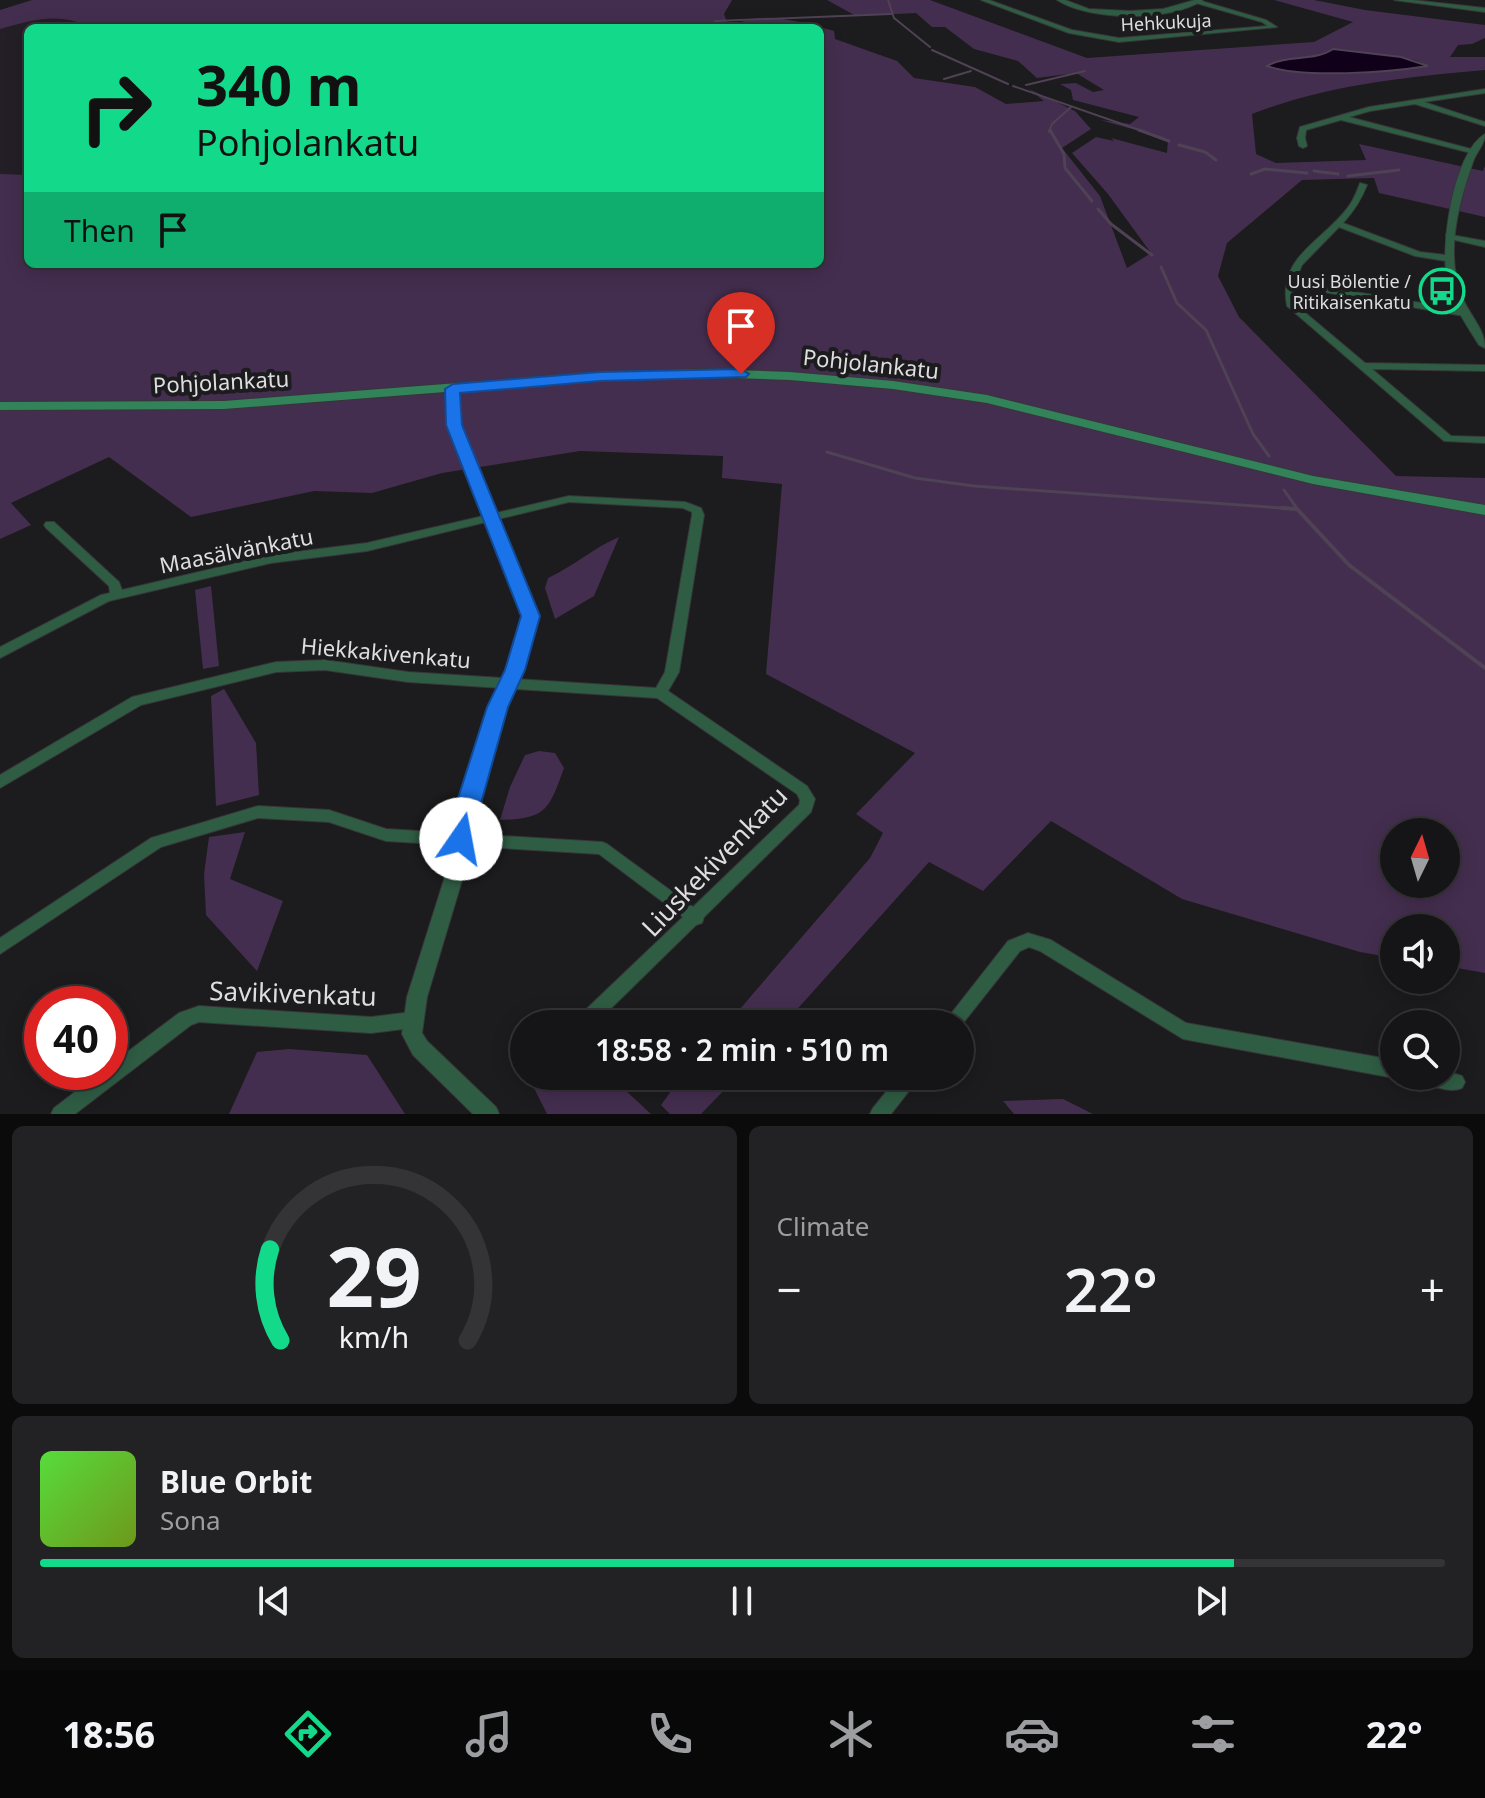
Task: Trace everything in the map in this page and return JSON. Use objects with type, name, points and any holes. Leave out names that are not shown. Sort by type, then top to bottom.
[{"type":"main road","name":"Pohjolankatu","points":[[0,406],[224,405],[600,376],[705,373],[790,376],[893,385],[1051,413],[1313,480],[1485,510]]},
{"type":"street","name":"Hehkukuja","points":[[984,0],[1071,32],[1119,40],[1274,27],[1199,1]]},
{"type":"street","points":[[1060,0],[1086,10],[1112,12],[1175,8],[1199,1]]},
{"type":"street","points":[[1397,0],[1485,10]]},
{"type":"street","points":[[1303,146],[1303,129],[1369,109],[1485,91]]},
{"type":"street","points":[[1412,101],[1485,124]]},
{"type":"street","points":[[1343,118],[1480,144],[1449,236],[1446,258],[1455,294],[1485,344]]},
{"type":"street","points":[[1363,185],[1354,206],[1312,248],[1291,275],[1287,293],[1292,306],[1448,439],[1485,440]]},
{"type":"street","points":[[1338,224],[1418,254],[1446,258]]},
{"type":"street","points":[[1449,236],[1485,244]]},
{"type":"street","points":[[1289,284],[1464,313]]},
{"type":"street","points":[[1365,366],[1485,368]]},
{"type":"street","points":[[453,389],[454,425],[531,616],[465,814],[457,867],[412,1020],[412,1034],[420,1048],[488,1114]]},
{"type":"street","name":"Maasälvänkatu","points":[[0,653],[105,598],[271,559],[367,547],[569,499],[685,505],[697,510],[672,672],[660,693]]},
{"type":"street","points":[[50,525],[115,585],[116,595]]},
{"type":"street","name":"Hiekkakivenkatu","points":[[0,782],[137,701],[276,667],[325,665],[408,677],[506,684]]},
{"type":"street","points":[[506,684],[660,693]]},
{"type":"street","name":"Liuskekivenkatu","points":[[598,1010],[806,808],[808,799],[802,790],[660,693]]},
{"type":"street","points":[[0,947],[156,842],[258,812],[329,816],[386,835],[602,848],[696,918]]},
{"type":"street","points":[[963,1010],[1014,946],[1028,940],[1045,945],[1183,1031],[1380,1066]]},
{"type":"street","name":"Savikivenkatu","points":[[60,1114],[185,1019],[199,1014],[371,1025],[412,1020]]},
{"type":"street","points":[[879,1114],[899,1090]]},
{"type":"shaded area","points":[[32,0],[732,0],[724,14],[727,22],[725,24],[82,24],[57,18],[0,29],[0,10]]},
{"type":"shaded area","points":[[46,0],[113,24],[24,24],[24,243],[0,257],[0,15]]},
{"type":"shaded area","points":[[827,0],[930,0],[1087,58],[1314,42],[1353,22],[1274,0],[1314,0],[1365,10],[1485,25],[1485,38],[1472,44],[1458,45],[1450,57],[1485,57],[1485,70],[1396,79],[1337,89],[1252,114],[1256,154],[1276,163],[1366,160],[1359,144],[1483,171],[1485,166],[1485,217],[1379,193],[1374,178],[1302,180],[1227,243],[1218,276],[1239,317],[1396,476],[1485,478],[1485,973],[1460,969],[1460,914],[1380,914],[1380,956],[1360,952],[1182,899],[1051,821],[983,891],[929,862],[797,1010],[739,1010],[870,858],[883,833],[856,814],[915,753],[766,674],[782,484],[722,478],[723,456],[580,451],[442,473],[372,493],[314,491],[191,517],[109,457],[11,503],[31,525],[0,539],[0,174],[24,175],[24,268],[824,268],[824,28],[834,31],[835,39],[897,61],[914,78],[975,87],[1006,104],[1044,101],[1029,89],[1075,111],[1091,129],[1062,148],[1100,196],[1127,268],[1151,253],[1108,194],[1072,153],[1096,137],[1167,153],[1168,139],[1100,120],[1130,124],[1139,117],[1073,100],[1071,90],[1060,84],[1076,83],[1093,92],[1104,90],[1076,73],[1037,78],[1018,61],[974,49],[945,27],[932,27],[916,13],[856,16]],"holes":[[[1340,49],[1415,60],[1428,66],[1369,72],[1287,71]]]},
{"type":"shaded area","points":[[754,19],[782,19],[807,24],[740,24]]},
{"type":"shaded area","points":[[1333,49],[1401,57],[1428,66],[1324,73],[1267,66]]},
{"type":"shaded area","points":[[619,537],[594,596],[555,619],[545,588],[548,578]]},
{"type":"shaded area","points":[[211,586],[219,666],[203,669],[195,590]]},
{"type":"shaded area","points":[[224,689],[256,743],[259,795],[216,806],[211,696]]},
{"type":"shaded area","points":[[539,751],[555,753],[564,768],[549,803],[537,814],[500,820],[510,787],[525,755]]},
{"type":"shaded area","points":[[245,832],[230,879],[283,901],[257,971],[206,915],[204,874],[209,837]]},
{"type":"shaded area","points":[[289,1049],[367,1055],[405,1114],[229,1114],[257,1052]]},
{"type":"shaded area","points":[[535,1090],[625,1090],[651,1114],[547,1114]]},
{"type":"shaded area","points":[[672,1090],[724,1090],[701,1114],[670,1114],[661,1105]]},
{"type":"shaded area","points":[[1063,1099],[1093,1114],[1014,1114],[1003,1101]]},
{"type":"waterway","points":[[888,0],[894,18],[930,47]]},
{"type":"waterway","points":[[715,21],[891,14]]},
{"type":"waterway","points":[[932,50],[1008,84]]},
{"type":"waterway","points":[[944,79],[971,71]]},
{"type":"waterway","points":[[1026,85],[1085,71]]},
{"type":"waterway","points":[[1013,86],[1145,132]]},
{"type":"waterway","points":[[1049,132],[1052,124],[1071,107]]},
{"type":"waterway","points":[[1050,130],[1064,154],[1065,168],[1092,201]]},
{"type":"waterway","points":[[1139,130],[1169,141]]},
{"type":"waterway","points":[[1179,145],[1205,152],[1216,160]]},
{"type":"waterway","points":[[1251,174],[1265,169],[1307,173]]},
{"type":"waterway","points":[[1348,176],[1399,170]]},
{"type":"waterway","points":[[1314,171],[1338,174]]},
{"type":"waterway","points":[[1098,209],[1111,224],[1152,255]]},
{"type":"waterway","points":[[1161,267],[1177,303],[1206,330],[1253,434],[1269,456]]},
{"type":"waterway","points":[[827,452],[915,478],[974,486],[1296,509]]},
{"type":"waterway","points":[[1284,490],[1298,510]]},
{"type":"waterway","points":[[1296,508],[1349,565],[1485,668]]},
{"type":"place","name":"Uusi Bölentie / Ritikaisenkatu","points":[[1442,291]]},
{"type":"route","points":[[461,839],[465,814],[497,707],[515,670],[531,616],[454,425],[453,389],[600,376],[741,374]]}]
